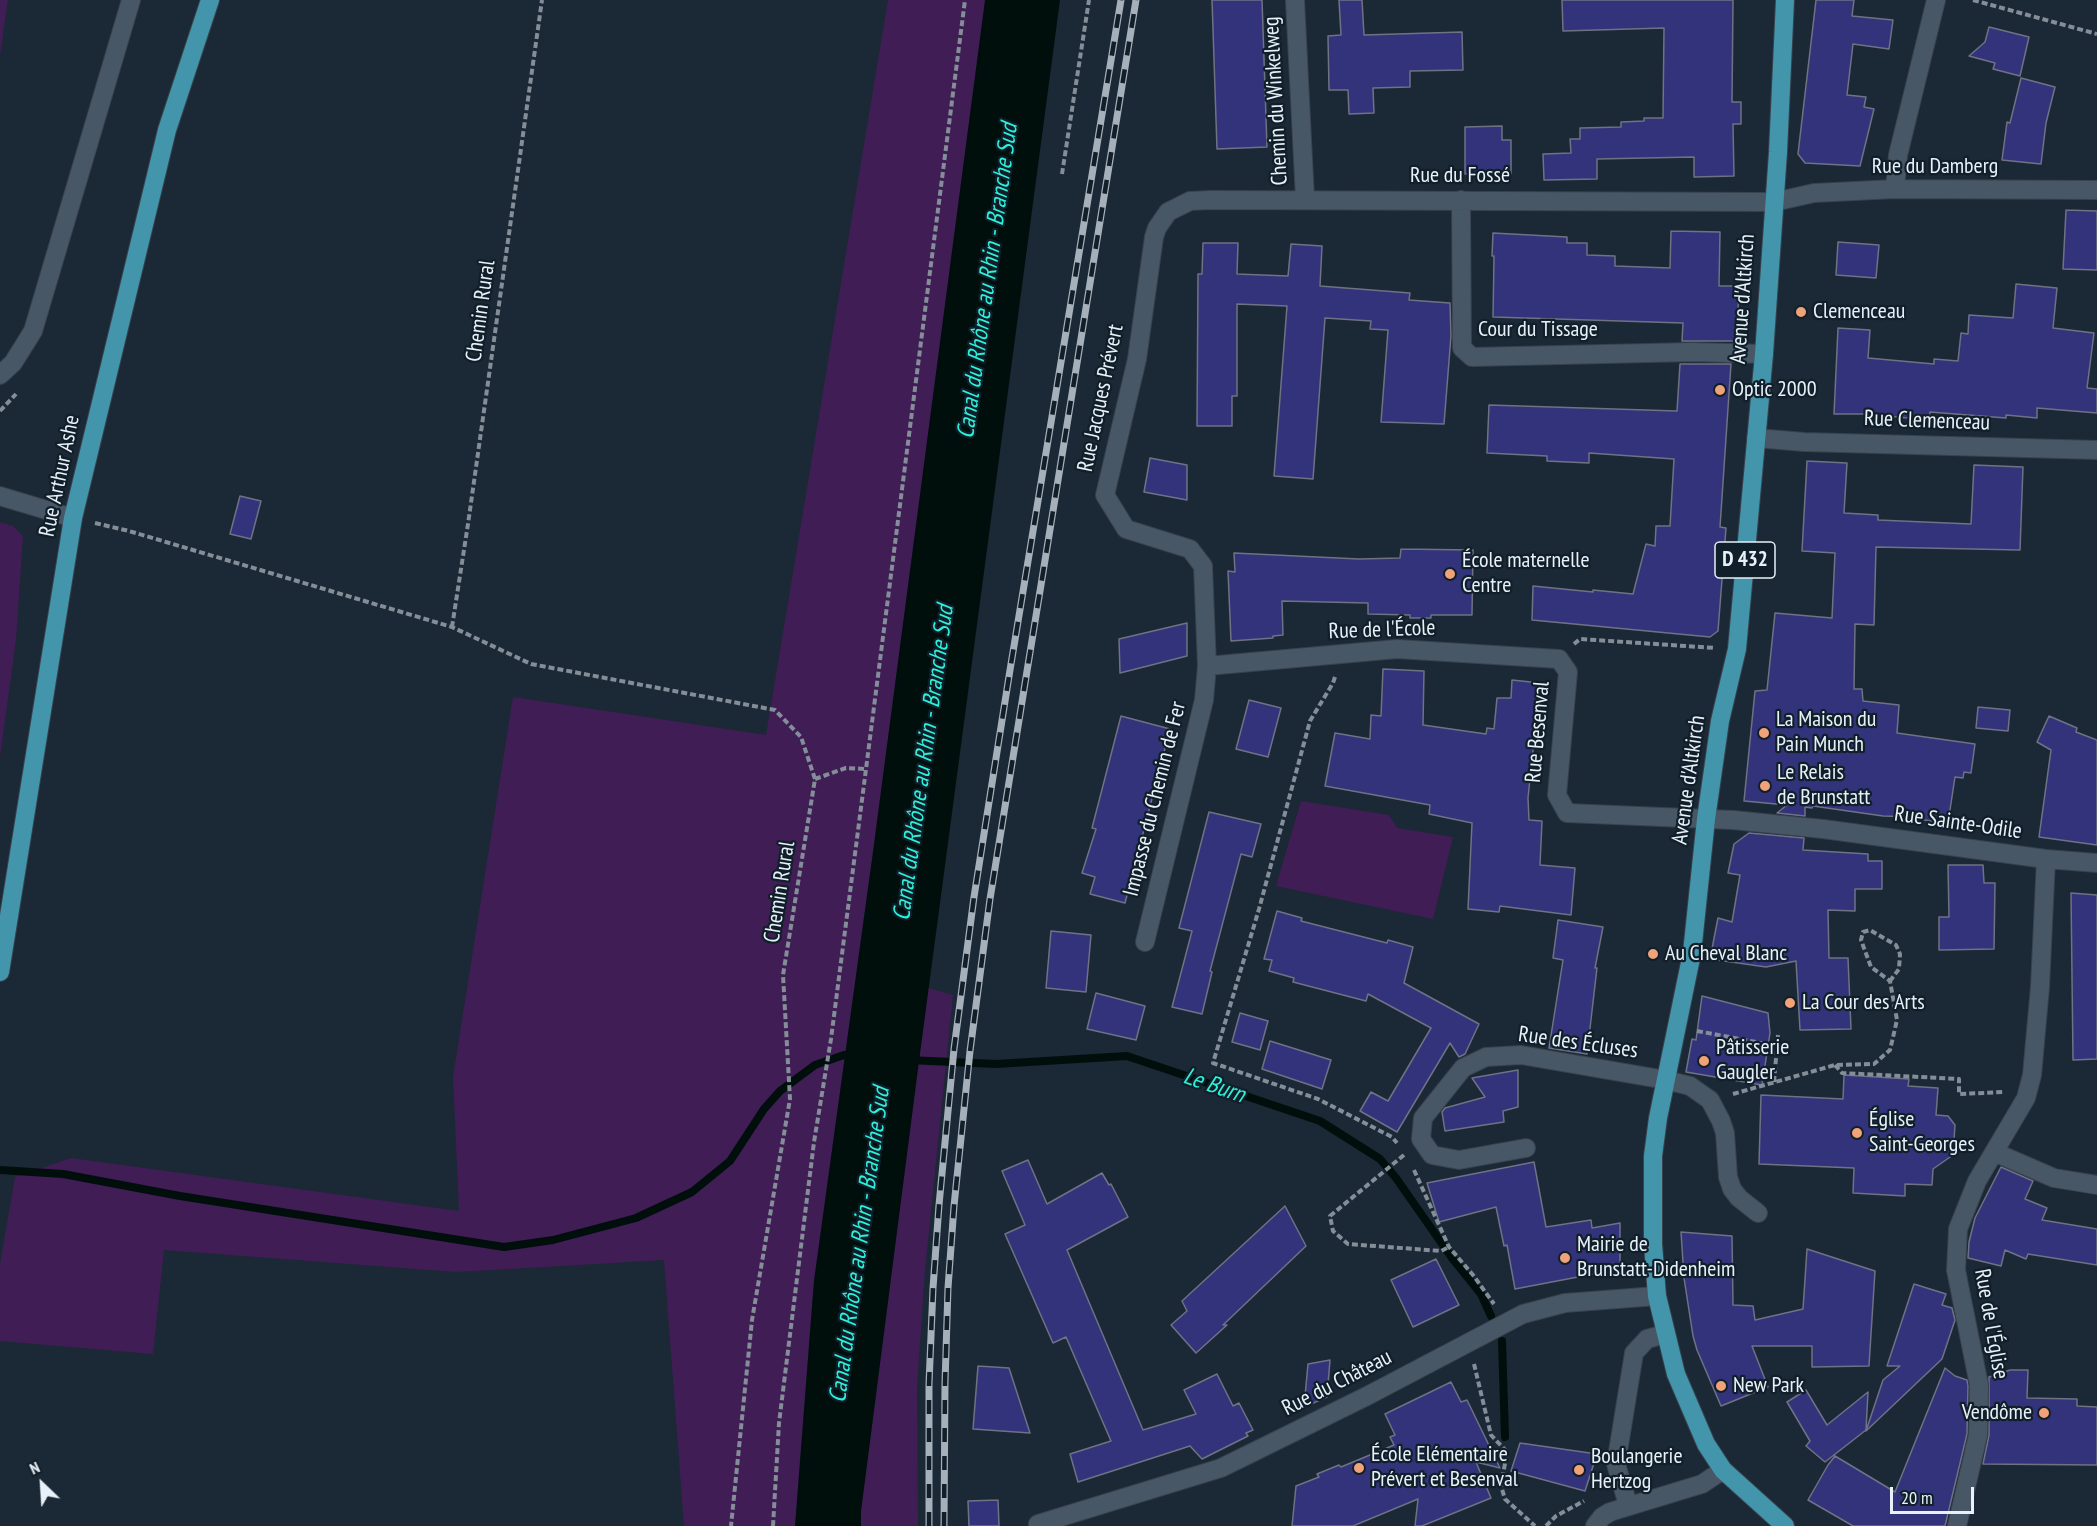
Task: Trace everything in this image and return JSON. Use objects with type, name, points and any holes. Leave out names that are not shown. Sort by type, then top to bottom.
[{"type":"main road","name":"Rue Arthur Ashe","points":[[0,972],[73,518],[167,130],[210,0]]},
{"type":"main road","name":"Avenue d'Altkirch","points":[[1785,0],[1764,354],[1737,650],[1720,721],[1706,819],[1692,953],[1658,1118],[1653,1156],[1653,1244],[1657,1296],[1665,1334],[1676,1374],[1706,1444],[1723,1470],[1786,1525]]},
{"type":"street","points":[[0,375],[13,363],[33,331],[132,0]]},
{"type":"street","name":"Chemin du Winkelweg","points":[[1295,0],[1305,199]]},
{"type":"street","points":[[1895,189],[1898,155],[1936,0]]},
{"type":"street","name":"Rue du Damberg","points":[[1774,202],[1815,193],[1895,189],[2097,190]]},
{"type":"street","name":"Rue du Fossé","points":[[1156,228],[1168,212],[1190,201],[1305,199],[1774,202]]},
{"type":"street","name":"Cour du Tissage","points":[[1461,200],[1462,348],[1472,357],[1692,352],[1764,354]]},
{"type":"street","name":"Rue Jacques Prévert","points":[[1156,228],[1137,359],[1105,495],[1126,529],[1190,549],[1203,566],[1206,666]]},
{"type":"street","name":"Rue Clemenceau","points":[[1756,438],[1804,442],[2097,450]]},
{"type":"street","points":[[0,496],[73,518]]},
{"type":"street","name":"Rue de l'École","points":[[1206,666],[1397,649],[1559,659]]},
{"type":"street","name":"Rue Besenval","points":[[1559,659],[1568,672],[1557,795],[1567,813],[1706,819]]},
{"type":"street","name":"Impasse du Chemin de Fer","points":[[1145,942],[1204,700],[1206,666]]},
{"type":"street","name":"Rue Sainte-Odile","points":[[1706,819],[1823,829],[2046,859],[2097,863]]},
{"type":"street","name":"Rue de l'Église","points":[[1957,1526],[1978,1435],[1979,1385],[1956,1270],[1958,1229],[1977,1181],[2026,1098],[2032,1075],[2046,859]]},
{"type":"street","name":"Rue des Écluses","points":[[1421,1139],[1423,1118],[1463,1068],[1486,1057],[1521,1055],[1666,1080],[1690,1086],[1710,1100],[1725,1133],[1728,1177],[1732,1189],[1739,1198],[1758,1213]]},
{"type":"street","points":[[1421,1139],[1432,1155],[1459,1160],[1526,1148]]},
{"type":"street","points":[[1994,1152],[2054,1178],[2097,1185]]},
{"type":"street","name":"Rue du Château","points":[[1038,1524],[1221,1468],[1367,1396],[1522,1314],[1565,1303],[1657,1296]]},
{"type":"street","points":[[1628,1505],[1616,1464],[1634,1353],[1647,1339],[1665,1334]]},
{"type":"street","points":[[1594,1526],[1610,1512],[1702,1484],[1723,1470]]},
{"type":"path","name":"Chemin Rural","points":[[452,627],[542,0]]},
{"type":"path","points":[[773,1526],[780,1412],[814,1142],[831,1040],[964,0]]},
{"type":"path","points":[[1062,174],[1089,0]]},
{"type":"path","points":[[1973,0],[2097,34]]},
{"type":"path","name":"Chemin Rural","points":[[73,518],[129,531],[452,627],[531,664],[775,710],[801,737],[815,779],[783,975],[790,1099],[752,1320],[731,1526]]},
{"type":"path","points":[[1559,659],[1580,639],[1737,650]]},
{"type":"path","points":[[1341,653],[1333,683],[1310,721],[1213,1062],[1318,1099],[1392,1137],[1407,1153],[1449,1247],[1488,1293],[1505,1322]]},
{"type":"path","points":[[815,779],[846,768],[866,769]]},
{"type":"path","points":[[1778,1035],[1774,1082],[1835,1065],[1874,1064],[1890,1050],[1897,1020],[1890,981],[1871,966],[1861,940],[1863,932],[1870,930],[1896,945],[1900,954],[1899,969],[1890,981]]},
{"type":"path","points":[[1676,1027],[1777,1046]]},
{"type":"path","points":[[1835,1065],[1842,1074],[1959,1079],[1959,1094],[2027,1092]]},
{"type":"path","points":[[1421,1139],[1382,1175],[1330,1216],[1333,1231],[1348,1244],[1441,1251],[1449,1247]]},
{"type":"path","points":[[1473,1361],[1491,1436],[1507,1452],[1501,1486],[1505,1499],[1535,1526]]},
{"type":"shaded area","points":[[0,0],[8,0],[0,55]]},
{"type":"shaded area","points":[[888,0],[986,0],[814,1281],[795,1526],[684,1526],[664,1260],[456,1272],[164,1250],[153,1354],[0,1341],[0,1264],[15,1177],[71,1158],[459,1211],[453,1077],[513,697],[766,735]]},
{"type":"shaded area","points":[[0,522],[13,526],[23,536],[16,640],[0,757]]},
{"type":"shaded area","points":[[1301,801],[1389,815],[1397,828],[1453,837],[1433,919],[1276,886]]},
{"type":"shaded area","points":[[928,988],[953,995],[925,1270],[917,1388],[918,1526],[861,1526],[861,1511]]},
{"type":"water","name":"Canal du Rhône au Rhin - Branche Sud","points":[[985,0],[1060,0],[919,1061],[861,1511],[861,1526],[795,1526],[814,1281]]},
{"type":"building","points":[[1212,0],[1262,0],[1267,147],[1217,149]]},
{"type":"building","points":[[1339,0],[1362,0],[1364,35],[1462,32],[1463,70],[1410,71],[1410,87],[1373,88],[1374,113],[1349,114],[1348,90],[1329,90],[1328,36],[1341,35]]},
{"type":"building","points":[[1562,0],[1733,0],[1732,102],[1741,102],[1741,124],[1733,124],[1734,176],[1694,177],[1694,157],[1597,159],[1597,179],[1544,180],[1543,154],[1571,153],[1570,139],[1580,139],[1580,128],[1621,127],[1621,122],[1644,121],[1644,118],[1663,118],[1664,28],[1563,31]]},
{"type":"building","points":[[1816,0],[1854,0],[1852,16],[1893,20],[1889,49],[1853,44],[1847,95],[1866,97],[1864,107],[1874,109],[1860,166],[1805,163],[1798,154]]},
{"type":"building","points":[[1989,27],[2029,37],[2020,76],[1993,69],[1995,63],[1969,56],[1985,42]]},
{"type":"building","points":[[2021,78],[2055,87],[2046,123],[2041,164],[2002,160],[2007,122],[2010,123]]},
{"type":"building","points":[[1502,126],[1502,140],[1511,140],[1511,174],[1465,174],[1465,127]]},
{"type":"building","points":[[2066,210],[2097,211],[2097,270],[2063,269]]},
{"type":"building","points":[[1671,231],[1720,232],[1719,286],[1739,286],[1737,341],[1682,341],[1683,323],[1493,317],[1493,233],[1567,237],[1567,243],[1587,243],[1587,255],[1615,256],[1615,266],[1670,268]]},
{"type":"building","points":[[1838,242],[1879,245],[1876,278],[1836,275]]},
{"type":"building","points":[[1203,243],[1238,243],[1237,274],[1288,276],[1291,244],[1322,246],[1320,286],[1410,293],[1409,300],[1450,303],[1451,336],[1444,424],[1381,422],[1388,330],[1370,329],[1371,321],[1325,318],[1313,479],[1274,476],[1287,306],[1237,304],[1237,396],[1232,396],[1232,426],[1197,426],[1198,274],[1202,274]]},
{"type":"building","points":[[2016,284],[2057,288],[2053,328],[2094,333],[2087,388],[2097,389],[2097,413],[2037,408],[2037,418],[2006,415],[2006,418],[1930,412],[1929,420],[1866,414],[1834,414],[1838,328],[1870,330],[1868,358],[1934,364],[1934,359],[1958,361],[1961,333],[1968,334],[1969,315],[2013,318]]},
{"type":"building","points":[[1680,364],[1731,364],[1720,527],[1726,528],[1718,631],[1710,637],[1532,620],[1533,586],[1633,594],[1646,544],[1655,546],[1656,526],[1670,526],[1674,459],[1589,453],[1589,463],[1547,461],[1547,456],[1487,453],[1489,405],[1677,411]]},
{"type":"building","points":[[1150,458],[1187,465],[1187,500],[1144,492]]},
{"type":"building","points":[[1807,461],[1847,463],[1844,513],[1878,515],[1878,520],[1971,524],[1974,465],[2023,467],[2020,550],[1876,547],[1874,625],[1855,624],[1854,689],[1862,689],[1863,701],[1899,705],[1897,733],[1975,744],[1971,773],[1964,772],[1963,778],[1955,777],[1948,823],[1916,819],[1917,817],[1883,816],[1813,806],[1812,808],[1805,807],[1805,816],[1777,813],[1787,805],[1744,801],[1755,691],[1767,690],[1775,613],[1832,618],[1835,553],[1802,551]]},
{"type":"building","points":[[240,496],[261,501],[251,539],[230,534]]},
{"type":"building","points":[[1401,549],[1473,550],[1472,615],[1431,615],[1431,618],[1410,618],[1410,615],[1368,614],[1368,603],[1282,601],[1283,635],[1273,636],[1273,638],[1231,641],[1228,571],[1235,572],[1234,553],[1359,559],[1400,558]]},
{"type":"building","points":[[1187,623],[1187,656],[1120,673],[1119,639]]},
{"type":"building","points":[[1383,669],[1424,671],[1423,725],[1486,734],[1487,728],[1494,729],[1497,698],[1511,698],[1512,680],[1540,683],[1528,798],[1529,820],[1542,821],[1540,865],[1575,868],[1571,915],[1500,906],[1499,912],[1468,909],[1472,823],[1429,814],[1430,805],[1325,786],[1335,733],[1370,739],[1371,715],[1381,716]]},
{"type":"building","points":[[1249,700],[1281,708],[1268,757],[1236,749]]},
{"type":"building","points":[[1978,707],[2010,710],[2008,731],[1976,728]]},
{"type":"building","points":[[1121,716],[1170,729],[1125,903],[1090,894],[1095,877],[1082,873],[1096,829],[1092,828]]},
{"type":"building","points":[[2049,716],[2077,728],[2076,732],[2097,740],[2097,845],[2039,837],[2051,750],[2037,742]]},
{"type":"building","points":[[1209,812],[1261,824],[1252,857],[1241,854],[1210,971],[1212,972],[1202,1014],[1172,1007],[1192,931],[1179,928]]},
{"type":"building","points":[[1749,833],[1804,838],[1803,850],[1868,854],[1868,861],[1882,861],[1882,889],[1855,889],[1855,911],[1828,910],[1829,958],[1848,958],[1851,1029],[1800,1030],[1796,961],[1766,967],[1710,959],[1718,918],[1732,922],[1740,875],[1728,873],[1734,844]]},
{"type":"building","points":[[1948,865],[1983,865],[1984,883],[1995,883],[1994,949],[1939,950],[1939,917],[1949,917]]},
{"type":"building","points":[[2071,893],[2097,895],[2097,1059],[2073,1060]]},
{"type":"building","points":[[1277,911],[1302,918],[1301,921],[1387,943],[1388,940],[1413,947],[1404,983],[1479,1024],[1465,1054],[1459,1057],[1450,1043],[1397,1132],[1360,1111],[1371,1092],[1388,1101],[1431,1028],[1368,994],[1366,1001],[1293,982],[1294,978],[1269,971],[1272,960],[1264,959]]},
{"type":"building","points":[[1558,920],[1603,927],[1595,968],[1597,968],[1587,1054],[1549,1048],[1563,960],[1553,958]]},
{"type":"building","points":[[1051,931],[1091,935],[1086,992],[1046,988]]},
{"type":"building","points":[[1096,993],[1145,1006],[1136,1040],[1087,1029]]},
{"type":"building","points":[[1702,996],[1768,1013],[1770,1033],[1762,1085],[1686,1072],[1692,1039],[1696,1040]]},
{"type":"building","points":[[1240,1013],[1268,1021],[1260,1050],[1232,1042]]},
{"type":"building","points":[[1270,1041],[1331,1060],[1322,1089],[1262,1069]]},
{"type":"building","points":[[1518,1070],[1518,1107],[1503,1111],[1504,1122],[1445,1131],[1442,1112],[1445,1108],[1485,1097],[1472,1078]]},
{"type":"building","name":"Église Saint-Georges","points":[[1844,1075],[1909,1079],[1908,1086],[1938,1088],[1936,1115],[1948,1116],[1955,1125],[1953,1155],[1933,1169],[1932,1185],[1905,1184],[1905,1196],[1853,1193],[1854,1168],[1759,1164],[1761,1095],[1843,1099]]},
{"type":"building","points":[[1028,1160],[1047,1204],[1102,1173],[1109,1185],[1111,1184],[1128,1217],[1067,1250],[1143,1430],[1196,1414],[1184,1390],[1217,1374],[1233,1406],[1239,1403],[1253,1430],[1246,1433],[1248,1436],[1202,1459],[1190,1446],[1078,1482],[1070,1454],[1111,1441],[1066,1337],[1053,1343],[1005,1234],[1025,1225],[1002,1171]]},
{"type":"building","points":[[1534,1162],[1546,1227],[1591,1220],[1592,1228],[1620,1223],[1620,1269],[1515,1289],[1507,1245],[1504,1246],[1496,1207],[1439,1222],[1427,1183]]},
{"type":"building","points":[[2001,1167],[2033,1181],[2025,1199],[2047,1208],[2042,1220],[2097,1229],[2097,1265],[2028,1254],[2026,1259],[2005,1250],[2001,1266],[1968,1258],[1975,1218]]},
{"type":"building","points":[[1285,1206],[1306,1246],[1196,1353],[1171,1325],[1187,1311],[1182,1301]]},
{"type":"building","points":[[1681,1232],[1732,1236],[1733,1305],[1753,1306],[1755,1320],[1803,1309],[1807,1249],[1875,1271],[1869,1366],[1812,1367],[1812,1346],[1752,1346],[1768,1387],[1721,1406],[1693,1336],[1684,1278]]},
{"type":"building","points":[[1436,1259],[1459,1305],[1413,1327],[1391,1280]]},
{"type":"building","points":[[1914,1284],[1946,1294],[1942,1305],[1952,1308],[1955,1320],[1942,1359],[1866,1431],[1883,1380],[1900,1366],[1887,1366]]},
{"type":"building","points":[[1330,1360],[1327,1397],[1304,1407],[1308,1364]]},
{"type":"building","points":[[978,1366],[1009,1368],[1030,1433],[973,1429]]},
{"type":"building","points":[[1945,1368],[1955,1376],[1967,1380],[1968,1386],[1967,1434],[1945,1526],[1853,1526],[1808,1500],[1835,1456],[1895,1492]]},
{"type":"building","name":"Vendôme","points":[[2010,1370],[2028,1370],[2027,1398],[2077,1399],[2077,1406],[2097,1407],[2097,1465],[1983,1464],[1989,1435],[1989,1377]]},
{"type":"building","points":[[1451,1382],[1461,1402],[1467,1400],[1500,1468],[1476,1462],[1491,1498],[1422,1526],[1415,1526],[1418,1499],[1353,1526],[1292,1526],[1296,1486],[1319,1477],[1317,1474],[1339,1465],[1341,1467],[1394,1445],[1390,1437],[1395,1435],[1385,1414]]},
{"type":"building","points":[[1806,1390],[1827,1425],[1868,1392],[1866,1430],[1825,1462],[1806,1446],[1810,1441],[1787,1402]]},
{"type":"building","points":[[1520,1443],[1597,1454],[1585,1491],[1511,1471]]},
{"type":"building","points":[[998,1500],[999,1526],[969,1526],[968,1501]]},
{"type":"waterway","points":[[0,1170],[63,1174],[180,1196],[504,1247],[553,1240],[636,1218],[692,1192],[730,1161],[764,1109],[780,1091],[815,1065],[844,1055],[854,1056]]},
{"type":"waterway","name":"Le Burn","points":[[908,1060],[996,1064],[1127,1056],[1320,1121],[1380,1159],[1481,1294],[1491,1316]]},
{"type":"waterway","name":"Le Burn","points":[[1502,1341],[1505,1437]]},
{"type":"railway","points":[[929,1526],[929,1384],[933,1288],[954,1049],[974,897],[1010,670],[1121,0]]},
{"type":"railway","points":[[944,1526],[948,1288],[970,1051],[990,899],[1136,0]]},
{"type":"place","name":"Clemenceau","points":[[1801,312]]},
{"type":"place","name":"Optic 2000","points":[[1720,390]]},
{"type":"place","name":"École maternelle Centre","points":[[1450,574]]},
{"type":"place","name":"La Maison du Pain Munch","points":[[1764,733]]},
{"type":"place","name":"Le Relais de Brunstatt","points":[[1765,786]]},
{"type":"place","name":"Au Cheval Blanc","points":[[1653,954]]},
{"type":"place","name":"La Cour des Arts","points":[[1790,1003]]},
{"type":"place","name":"Pâtisserie Gaugler","points":[[1704,1061]]},
{"type":"place","name":"Église Saint-Georges","points":[[1857,1133]]},
{"type":"place","name":"Mairie de Brunstatt-Didenheim","points":[[1565,1258]]},
{"type":"place","name":"New Park","points":[[1721,1386]]},
{"type":"place","name":"Vendôme","points":[[2044,1413]]},
{"type":"place","name":"École Elémentaire Prévert et Besenval","points":[[1359,1468]]},
{"type":"place","name":"Boulangerie Hertzog","points":[[1579,1470]]}]
